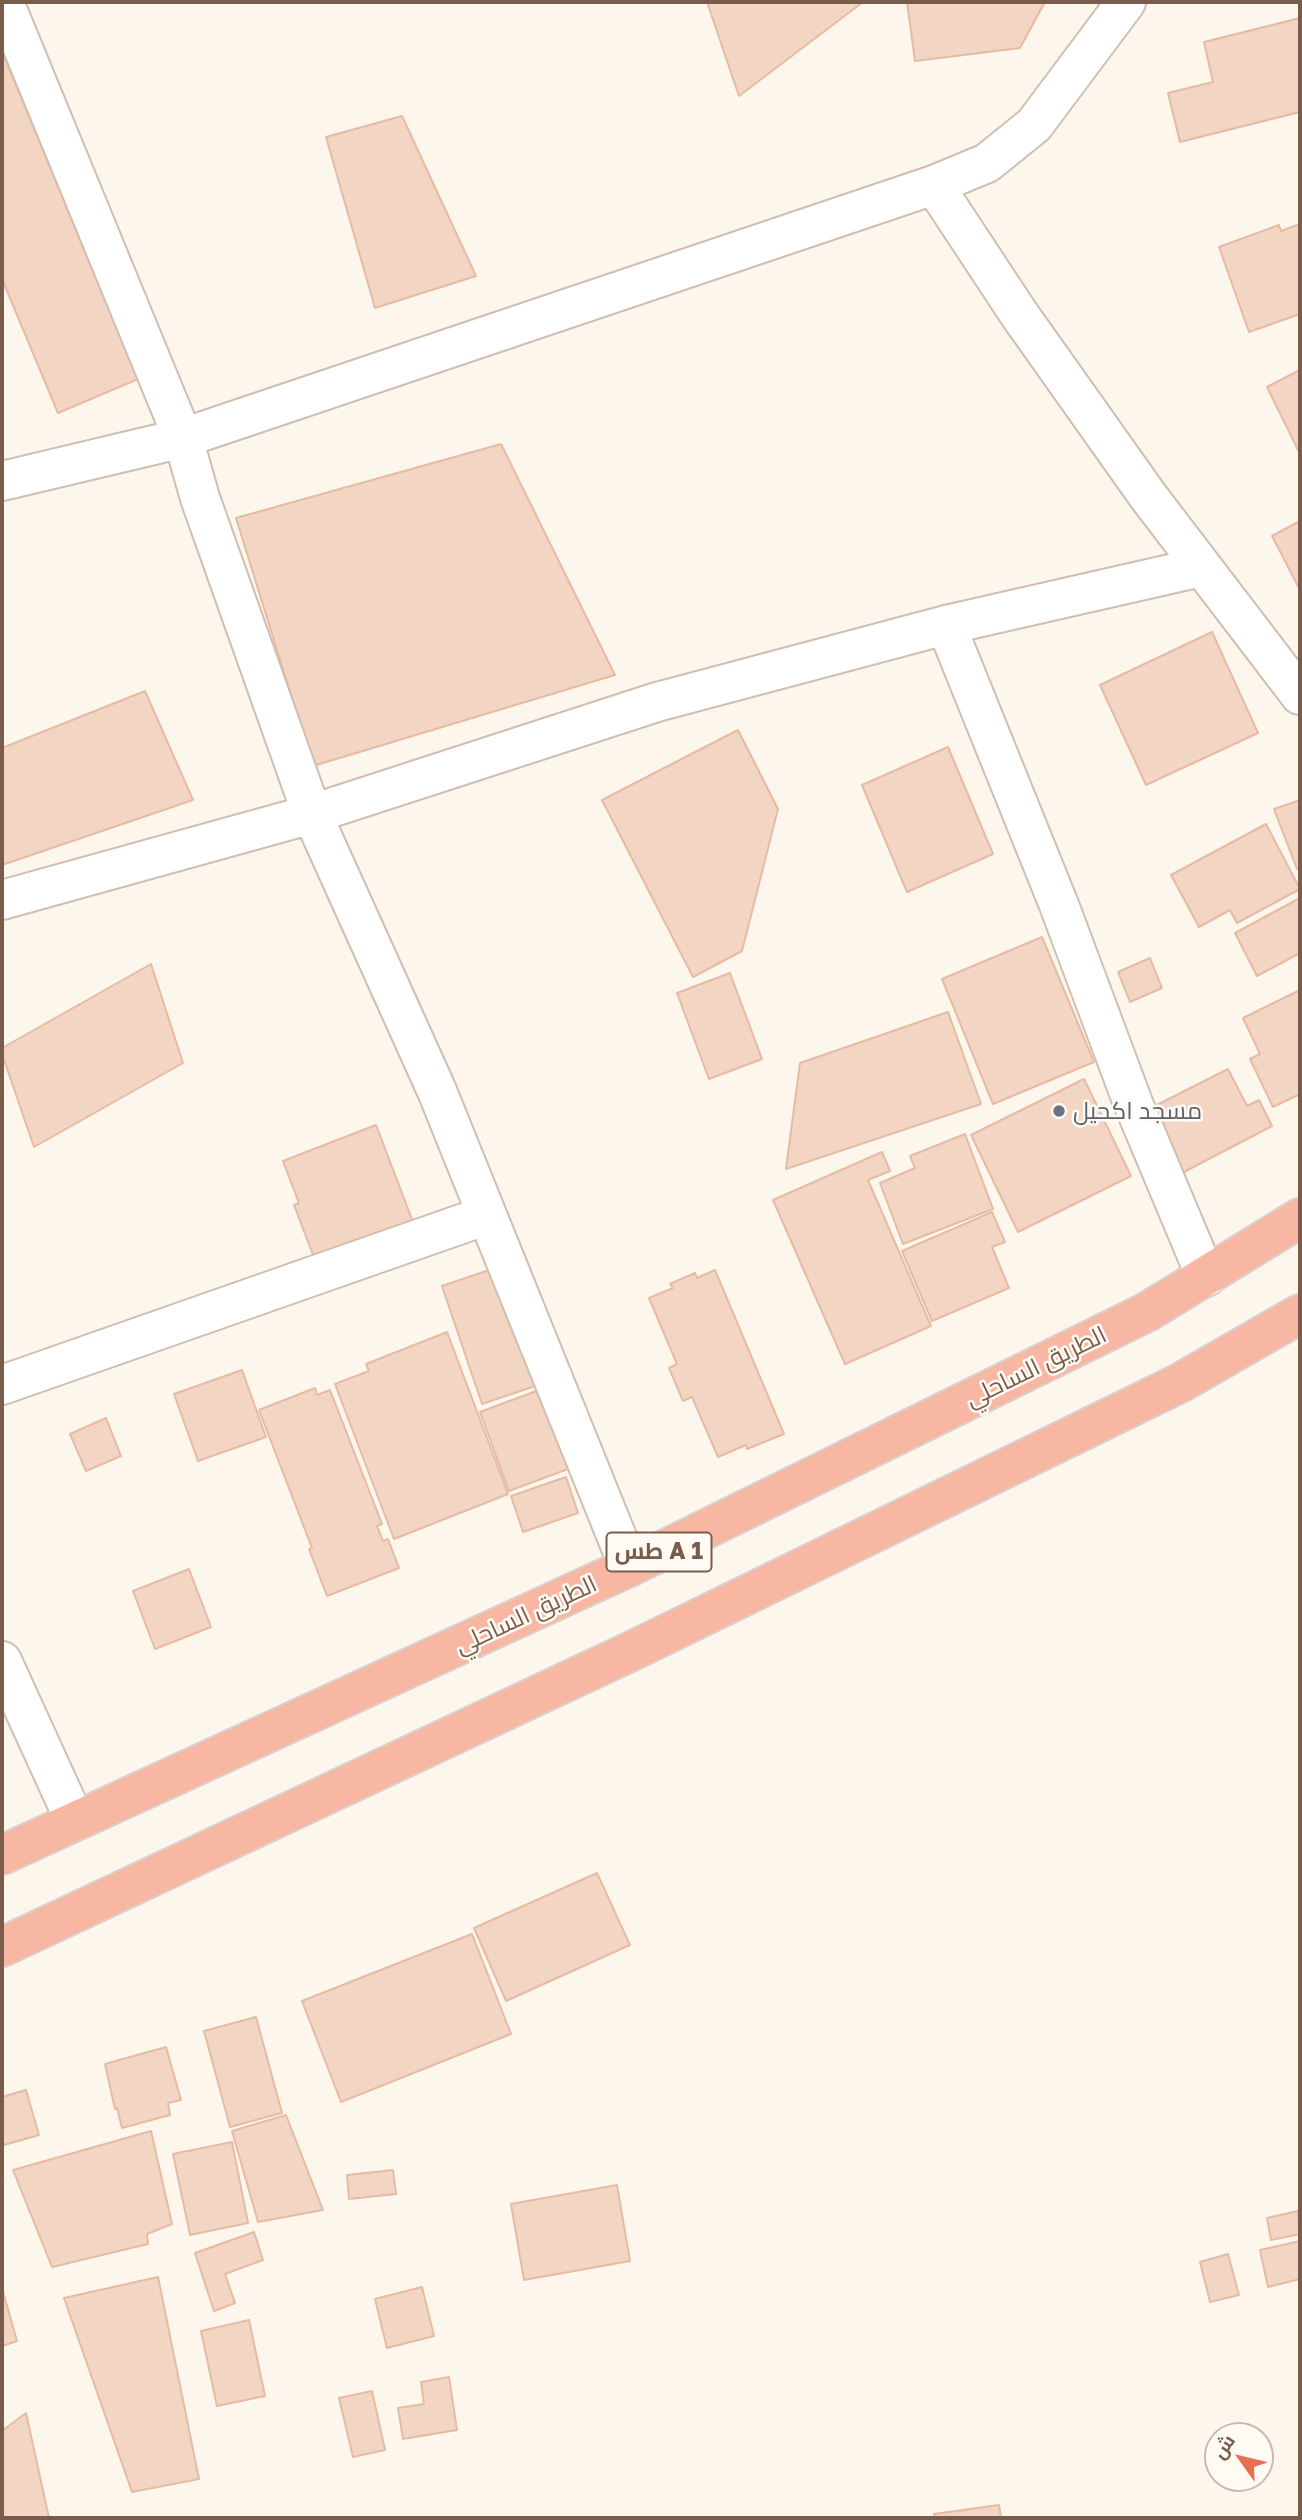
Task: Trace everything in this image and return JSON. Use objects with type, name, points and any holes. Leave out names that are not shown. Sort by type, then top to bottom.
[{"type":"highway","name":"الطريق الساحلي","points":[[2,1855],[629,1567],[1147,1312],[1300,1218]]},
{"type":"highway","name":"طس A 1","points":[[2,1947],[648,1643],[1180,1383],[1300,1314]]},
{"type":"street","points":[[4,2],[183,438],[201,498],[312,814],[437,1091],[629,1567]]},
{"type":"street","points":[[2,481],[183,438],[934,185],[987,163],[1034,125],[1126,2]]},
{"type":"street","points":[[934,185],[1018,314],[1200,567],[1300,695]]},
{"type":"street","points":[[2,900],[312,814],[657,702],[946,625],[1200,567]]},
{"type":"street","points":[[946,625],[1059,905],[1133,1103],[1206,1277]]},
{"type":"street","points":[[2,1385],[487,1215]]},
{"type":"street","points":[[2,1661],[75,1821]]},
{"type":"building","points":[[707,2],[863,2],[739,96]]},
{"type":"building","points":[[907,2],[1045,2],[1020,48],[915,61]]},
{"type":"building","points":[[1300,18],[1300,112],[1180,142],[1168,93],[1213,82],[1204,42]]},
{"type":"building","points":[[2,51],[138,379],[58,413],[2,279]]},
{"type":"building","points":[[402,116],[476,276],[375,308],[326,137]]},
{"type":"building","points":[[1300,224],[1300,314],[1249,332],[1219,247],[1279,225],[1281,231]]},
{"type":"building","points":[[1300,370],[1300,454],[1267,387]]},
{"type":"building","points":[[501,444],[615,675],[313,766],[236,518]]},
{"type":"building","points":[[1300,521],[1300,590],[1272,536]]},
{"type":"building","points":[[1212,632],[1258,733],[1146,785],[1100,685]]},
{"type":"building","points":[[145,691],[193,800],[2,865],[2,748]]},
{"type":"building","points":[[738,730],[778,809],[742,951],[693,977],[602,800]]},
{"type":"building","points":[[948,747],[993,854],[907,892],[862,785]]},
{"type":"building","points":[[1300,800],[1300,868],[1297,869],[1274,809]]},
{"type":"building","points":[[1266,824],[1300,889],[1237,923],[1230,910],[1199,927],[1171,875]]},
{"type":"building","points":[[1300,898],[1300,953],[1257,976],[1235,933]]},
{"type":"building","points":[[1042,937],[1094,1062],[993,1104],[942,979]]},
{"type":"building","points":[[1150,958],[1162,988],[1130,1002],[1118,972]]},
{"type":"building","points":[[151,964],[183,1063],[34,1147],[2,1048]]},
{"type":"building","points":[[730,973],[762,1059],[709,1079],[677,993]]},
{"type":"building","points":[[1300,990],[1300,1094],[1273,1107],[1250,1059],[1260,1054],[1243,1018]]},
{"type":"building","points":[[948,1012],[981,1104],[786,1169],[800,1063]]},
{"type":"building","points":[[1228,1069],[1247,1106],[1259,1100],[1272,1126],[1182,1173],[1149,1109]]},
{"type":"building","points":[[1084,1079],[1131,1176],[1018,1232],[971,1135]]},
{"type":"building","points":[[376,1125],[413,1222],[315,1260],[294,1205],[299,1203],[283,1161]]},
{"type":"building","points":[[965,1134],[993,1209],[903,1244],[880,1183],[915,1168],[910,1156]]},
{"type":"building","points":[[882,1152],[890,1171],[868,1180],[931,1326],[845,1364],[773,1200]]},
{"type":"building","points":[[992,1212],[1005,1242],[992,1247],[1009,1288],[932,1321],[902,1251]]},
{"type":"building","points":[[501,1266],[541,1384],[482,1404],[442,1286]]},
{"type":"building","points":[[715,1270],[784,1434],[747,1449],[746,1445],[718,1457],[692,1397],[683,1401],[669,1368],[677,1364],[649,1298],[673,1288],[670,1284],[695,1273],[697,1278]]},
{"type":"building","points":[[447,1332],[508,1494],[394,1539],[335,1384],[369,1371],[366,1364]]},
{"type":"building","points":[[242,1370],[266,1437],[198,1461],[174,1394]]},
{"type":"building","points":[[315,1388],[317,1395],[330,1390],[382,1524],[377,1526],[383,1541],[388,1539],[399,1568],[327,1596],[309,1549],[312,1548],[259,1410]]},
{"type":"building","points":[[539,1390],[568,1469],[509,1491],[480,1412]]},
{"type":"building","points":[[106,1418],[121,1456],[86,1471],[70,1434]]},
{"type":"building","points":[[566,1477],[578,1513],[523,1532],[511,1496]]},
{"type":"building","points":[[189,1569],[211,1627],[155,1649],[133,1591]]},
{"type":"building","points":[[597,1873],[630,1945],[506,2001],[474,1928]]},
{"type":"building","points":[[472,1934],[511,2034],[341,2102],[302,2001]]},
{"type":"building","points":[[256,2017],[282,2113],[230,2127],[204,2031]]},
{"type":"building","points":[[166,2047],[181,2100],[168,2103],[170,2115],[122,2128],[105,2064]]},
{"type":"building","points":[[26,2090],[39,2135],[4,2145],[2,2097]]},
{"type":"building","points":[[286,2115],[323,2210],[258,2222],[232,2131]]},
{"type":"building","points":[[151,2131],[172,2224],[147,2234],[148,2244],[52,2267],[13,2170]]},
{"type":"building","points":[[232,2142],[248,2223],[190,2235],[173,2154]]},
{"type":"building","points":[[393,2170],[396,2194],[349,2199],[347,2175]]},
{"type":"building","points":[[617,2185],[630,2261],[524,2280],[511,2204]]},
{"type":"building","points":[[1298,2211],[1300,2234],[1271,2240],[1267,2218]]},
{"type":"building","points":[[254,2232],[263,2260],[225,2274],[235,2303],[214,2311],[195,2253]]},
{"type":"building","points":[[1300,2241],[1300,2279],[1268,2287],[1260,2250]]},
{"type":"building","points":[[1228,2254],[1239,2295],[1210,2302],[1200,2262]]},
{"type":"building","points":[[158,2277],[199,2479],[132,2492],[64,2298]]},
{"type":"building","points":[[422,2287],[434,2336],[387,2348],[375,2299]]},
{"type":"building","points":[[2,2288],[17,2341],[2,2346]]},
{"type":"building","points":[[249,2320],[265,2396],[217,2406],[201,2331]]},
{"type":"building","points":[[449,2377],[457,2430],[403,2439],[398,2408],[424,2404],[421,2382]]},
{"type":"building","points":[[372,2391],[385,2450],[353,2457],[339,2398]]},
{"type":"building","points":[[26,2413],[49,2518],[2,2518],[2,2431]]},
{"type":"building","points":[[999,2505],[1001,2518],[934,2518],[934,2514]]},
{"type":"place","name":"مسجد اكحيل","points":[[1059,1111]]}]
